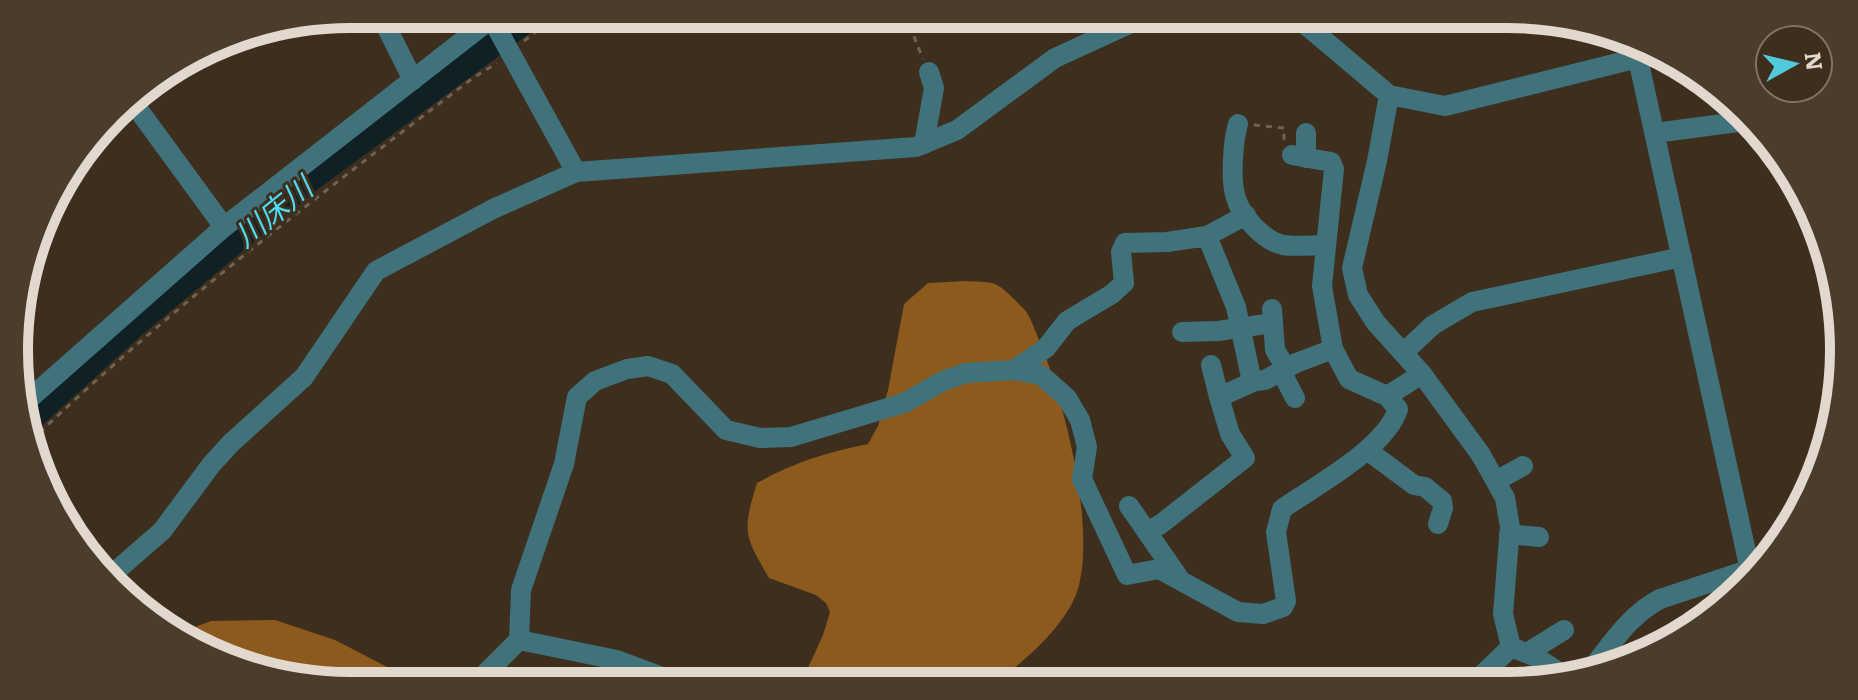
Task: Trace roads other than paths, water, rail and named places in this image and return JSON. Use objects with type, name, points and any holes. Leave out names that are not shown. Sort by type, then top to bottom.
[{"type":"street","points":[[387,28],[413,80]]},
{"type":"street","points":[[32,397],[224,227],[477,28]]},
{"type":"street","points":[[497,28],[576,172]]},
{"type":"street","points":[[116,571],[162,531],[231,443],[304,377],[376,271],[493,209],[576,172],[916,147],[957,130],[1055,58],[1120,28]]},
{"type":"street","points":[[1310,28],[1389,95],[1445,106],[1631,53]]},
{"type":"street","points":[[1638,56],[1753,559]]},
{"type":"street","points":[[924,144],[934,88],[929,72]]},
{"type":"street","points":[[1389,95],[1352,268],[1358,295],[1376,323],[1422,374],[1481,455],[1505,498],[1509,534],[1503,614],[1519,650],[1552,669]]},
{"type":"street","points":[[137,109],[224,227]]},
{"type":"street","points":[[1655,133],[1736,122]]},
{"type":"street","points":[[1238,124],[1234,135],[1234,194],[1246,215],[1262,233],[1281,244],[1326,245]]},
{"type":"street","points":[[487,672],[519,640],[521,590],[564,464],[577,397],[595,381],[627,369],[648,366],[672,374],[726,430],[760,438],[791,437],[904,403],[943,381],[966,373],[1014,370],[1041,375],[1067,398],[1080,420],[1087,447],[1082,479],[1127,575],[1159,569],[1238,612],[1263,614],[1283,607],[1286,601],[1276,532],[1282,509],[1367,450],[1395,419],[1398,409],[1387,396],[1349,379],[1333,349],[1322,286],[1334,169],[1331,162],[1299,156],[1306,133]]},
{"type":"street","points":[[1014,370],[1046,348],[1067,321],[1112,294],[1124,283],[1121,252],[1125,243],[1167,242],[1207,236],[1246,215]]},
{"type":"street","points":[[1207,236],[1231,294],[1252,382]]},
{"type":"street","points":[[1403,353],[1433,325],[1472,302],[1682,257]]},
{"type":"street","points":[[1182,332],[1241,327],[1272,316],[1275,350],[1295,398]]},
{"type":"street","points":[[1219,397],[1333,349]]},
{"type":"street","points":[[1147,532],[1245,458],[1230,434],[1211,365]]},
{"type":"street","points":[[1387,396],[1422,374]]},
{"type":"street","points":[[1367,450],[1414,485],[1425,487],[1442,501],[1438,524]]},
{"type":"street","points":[[1496,481],[1523,466]]},
{"type":"street","points":[[1129,506],[1182,582]]},
{"type":"street","points":[[1509,534],[1539,537]]},
{"type":"street","points":[[1600,658],[1635,615],[1647,606],[1741,573]]},
{"type":"street","points":[[1489,672],[1519,650],[1564,630]]},
{"type":"street","points":[[519,640],[617,660],[649,672]]},
{"type":"waterway","name":"川床川","points":[[34,415],[131,327],[307,181],[515,28]]}]
